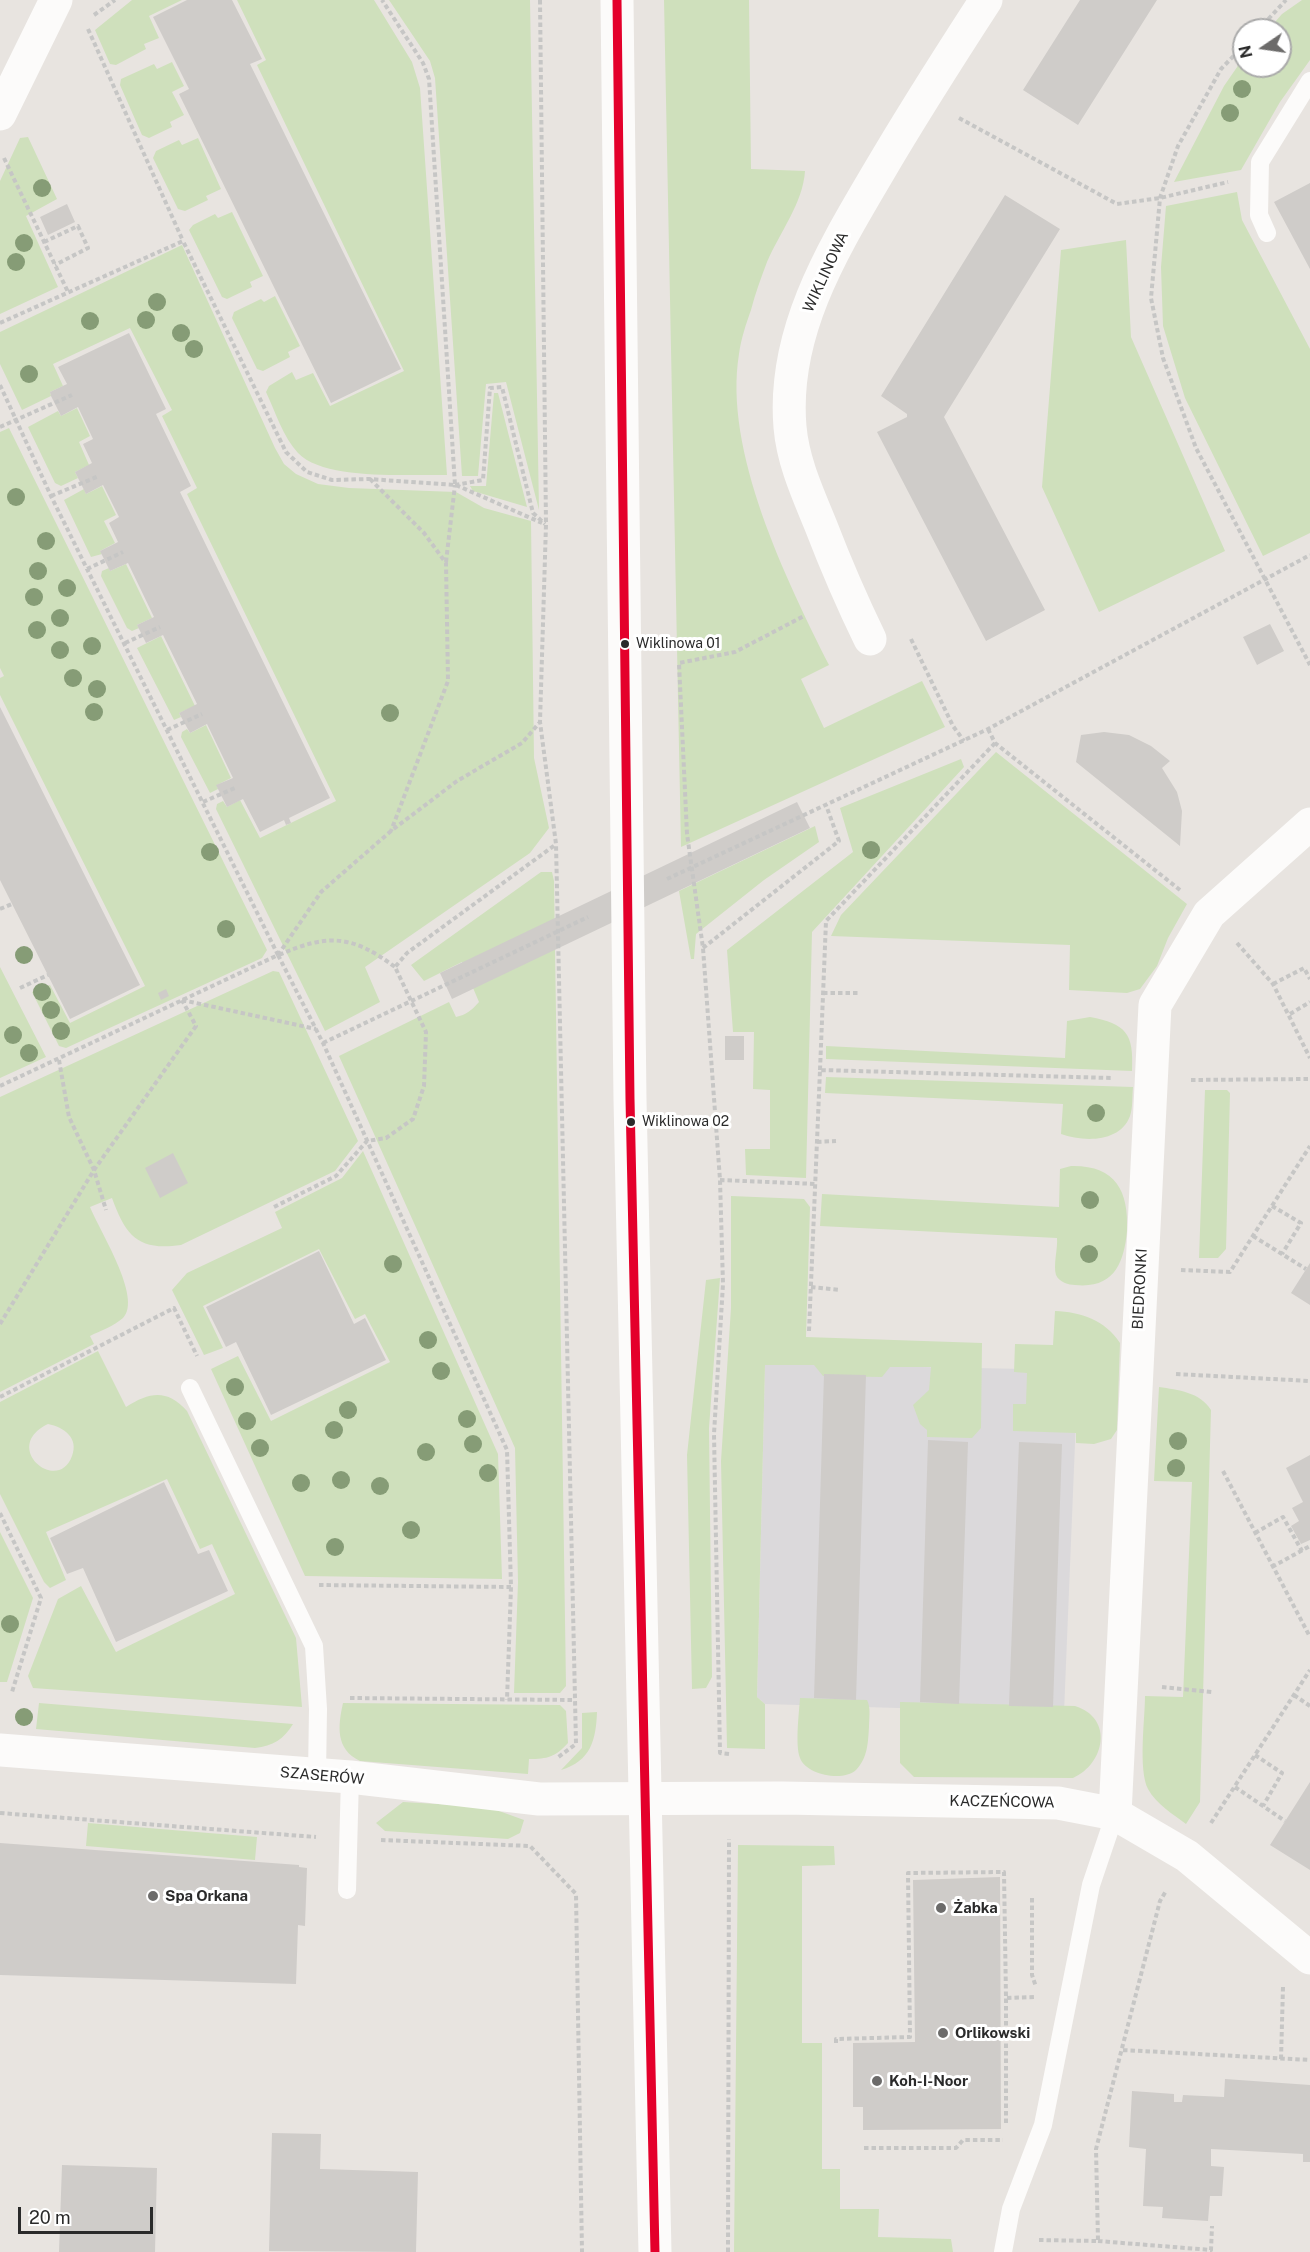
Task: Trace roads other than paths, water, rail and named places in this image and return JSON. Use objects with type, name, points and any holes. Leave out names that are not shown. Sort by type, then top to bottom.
[{"type":"street","points":[[0,114],[56,0]]},
{"type":"street","points":[[617,0],[630,1111],[655,2252]]},
{"type":"street","name":"WIKLINOWA","points":[[870,639],[848,594],[796,459],[790,426],[796,345],[811,297],[830,255],[889,153],[986,0]]},
{"type":"street","name":"BIEDRONKI","points":[[1115,1814],[1155,1005],[1209,914],[1310,824]]},
{"type":"street","name":"SZASERÓW","points":[[0,1750],[350,1777],[539,1799],[644,1799]]},
{"type":"street","name":"KACZEŃCOWA","points":[[644,1799],[782,1798],[1058,1803],[1115,1814],[1187,1856],[1310,1958]]},
{"type":"lane","points":[[1267,233],[1259,215],[1260,162],[1310,81]]},
{"type":"lane","points":[[190,1388],[314,1646],[318,1709],[317,1775]]},
{"type":"lane","points":[[347,1890],[350,1777]]},
{"type":"lane","points":[[1003,2252],[1011,2209],[1043,2125],[1091,1885],[1115,1814]]},
{"type":"place","name":"Wiklinowa 01","points":[[625,644]]},
{"type":"place","name":"Wiklinowa 02","points":[[631,1122]]},
{"type":"place","name":"Spa Orkana","points":[[153,1896]]},
{"type":"place","name":"Żabka","points":[[941,1908]]},
{"type":"place","name":"Orlikowski","points":[[943,2033]]},
{"type":"place","name":"Koh-I-Noor","points":[[877,2081]]}]
